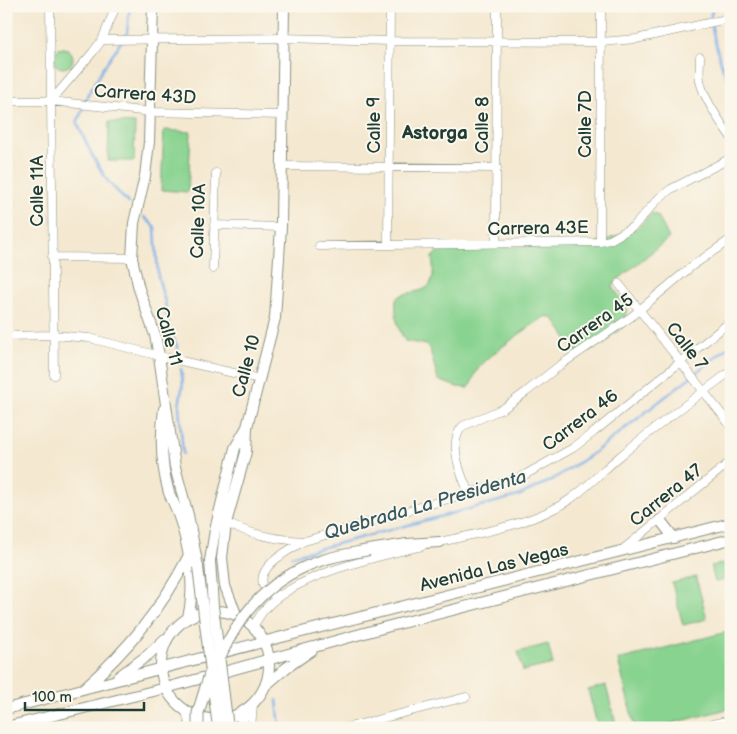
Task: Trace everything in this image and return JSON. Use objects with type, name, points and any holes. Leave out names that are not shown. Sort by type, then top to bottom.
[{"type":"highway","points":[[198,728],[198,714],[210,674]]},
{"type":"main road","points":[[151,112],[153,6]]},
{"type":"main road","name":"Calle 10","points":[[228,728],[210,581],[210,561],[215,530],[235,448],[247,427],[275,318],[280,227],[284,6]]},
{"type":"main road","name":"Calle 11","points":[[151,112],[147,160],[134,223],[132,258],[139,289],[155,335],[159,356],[166,395],[174,467],[188,515],[198,567],[210,674]]},
{"type":"main road","points":[[166,395],[161,431],[163,462],[169,493],[178,515],[188,556],[192,603],[188,617]]},
{"type":"main road","points":[[236,614],[230,600],[224,576],[222,558],[226,523],[246,452],[247,427]]},
{"type":"main road","points":[[660,520],[674,538]]},
{"type":"main road","name":"Avenida Las Vegas","points":[[6,709],[731,523]]},
{"type":"main road","name":"Avenida Las Vegas","points":[[6,727],[166,688],[269,658],[731,538]]},
{"type":"main road","points":[[219,660],[227,640],[252,604],[268,589],[305,566],[325,559],[368,550],[440,542]]},
{"type":"main road","points":[[81,689],[114,660],[139,633],[161,603],[188,556]]},
{"type":"main road","points":[[191,578],[199,582],[208,583],[224,576]]},
{"type":"main road","points":[[113,681],[148,655],[188,617],[204,611],[220,610],[236,614],[253,626],[264,642],[269,658],[266,686]]},
{"type":"main road","points":[[170,635],[162,651],[161,668],[166,688],[174,701],[186,711],[208,719],[234,716],[249,707]]},
{"type":"main road","points":[[240,728],[249,707],[266,686],[301,656],[323,644]]},
{"type":"main road","points":[[210,674],[218,728]]},
{"type":"main road","points":[[196,716],[205,728]]},
{"type":"street","name":"Calle 11A","points":[[50,6],[54,375]]},
{"type":"street","points":[[51,101],[102,40],[115,6]]},
{"type":"street","name":"Calle 9","points":[[388,245],[390,6]]},
{"type":"street","name":"Calle 8","points":[[496,243],[497,6]]},
{"type":"street","name":"Calle 7D","points":[[600,242],[601,6]]},
{"type":"street","points":[[102,40],[284,38],[390,41],[601,42],[636,39],[730,18]]},
{"type":"street","points":[[109,23],[118,39]]},
{"type":"street","points":[[700,57],[700,80],[720,123],[731,137]]},
{"type":"street","name":"Carrera 43D","points":[[6,100],[51,101],[151,112],[282,115]]},
{"type":"street","name":"Carrera 43E","points":[[319,246],[600,242],[610,240],[634,226],[659,198],[671,189],[731,158]]},
{"type":"street","points":[[281,166],[497,168]]},
{"type":"street","name":"Calle 10A","points":[[213,269],[216,173]]},
{"type":"street","points":[[214,225],[280,227]]},
{"type":"street","name":"Carrera 45","points":[[470,494],[460,473],[456,446],[458,430],[471,422],[504,408],[640,310],[692,266],[731,239]]},
{"type":"street","points":[[52,257],[132,258]]},
{"type":"street","name":"Calle 7","points":[[619,284],[731,426]]},
{"type":"street","name":"Carrera 46","points":[[226,523],[255,534],[280,540],[305,541],[418,507],[470,494],[519,478],[573,448],[731,321]]},
{"type":"street","points":[[6,336],[53,334],[89,338],[260,379]]},
{"type":"street","points":[[253,626],[264,610],[284,594],[328,572],[372,558],[497,528],[539,515],[569,500],[617,458],[731,371]]},
{"type":"street","name":"Carrera 47","points":[[619,552],[731,461]]},
{"type":"street","points":[[284,594],[273,595],[266,590],[262,583],[263,575],[274,560],[305,541]]},
{"type":"street","points":[[345,728],[466,697]]},
{"type":"street","points":[[249,707],[251,728]]},
{"type":"street","points":[[186,711],[190,728]]},
{"type":"street","points":[[695,728],[731,720]]},
{"type":"green space","points":[[63,48],[70,51],[73,58],[70,65],[63,68],[56,65],[53,58],[56,51]]},
{"type":"green space","points":[[109,122],[135,123],[134,161],[108,161]]},
{"type":"green space","points":[[164,130],[191,132],[188,192],[161,190]]},
{"type":"green space","points":[[652,213],[658,216],[669,238],[615,282],[613,287],[627,308],[623,327],[586,352],[577,353],[554,319],[546,316],[507,343],[479,367],[468,388],[457,387],[438,380],[430,349],[427,345],[405,341],[401,334],[397,320],[396,300],[403,295],[423,290],[430,284],[433,277],[432,257],[442,248],[592,245],[636,229]]},
{"type":"green space","points":[[731,562],[731,578],[715,582],[711,566]]},
{"type":"green space","points":[[696,577],[707,619],[683,625],[672,583]]},
{"type":"green space","points":[[731,631],[731,708],[654,728],[635,728],[618,660]]},
{"type":"green space","points":[[548,644],[553,664],[523,671],[518,652]]},
{"type":"green space","points":[[606,685],[617,728],[598,728],[588,690]]},
{"type":"waterway","points":[[128,203],[107,180],[92,155],[77,123],[89,93],[127,33],[130,6]]},
{"type":"waterway","name":"Quebrada La Presidenta","points":[[714,6],[711,20],[715,39],[720,61],[731,83]]},
{"type":"waterway","points":[[144,217],[155,227],[158,276],[169,327],[178,349]]},
{"type":"waterway","name":"Quebrada La Presidenta","points":[[291,556],[518,496],[552,480],[595,452],[731,345]]},
{"type":"waterway","points":[[181,369],[183,383],[179,406],[183,454]]},
{"type":"waterway","name":"Quebrada La Presidenta","points":[[277,700],[280,728]]},
{"type":"district","name":"Astorga","points":[[435,132]]}]
